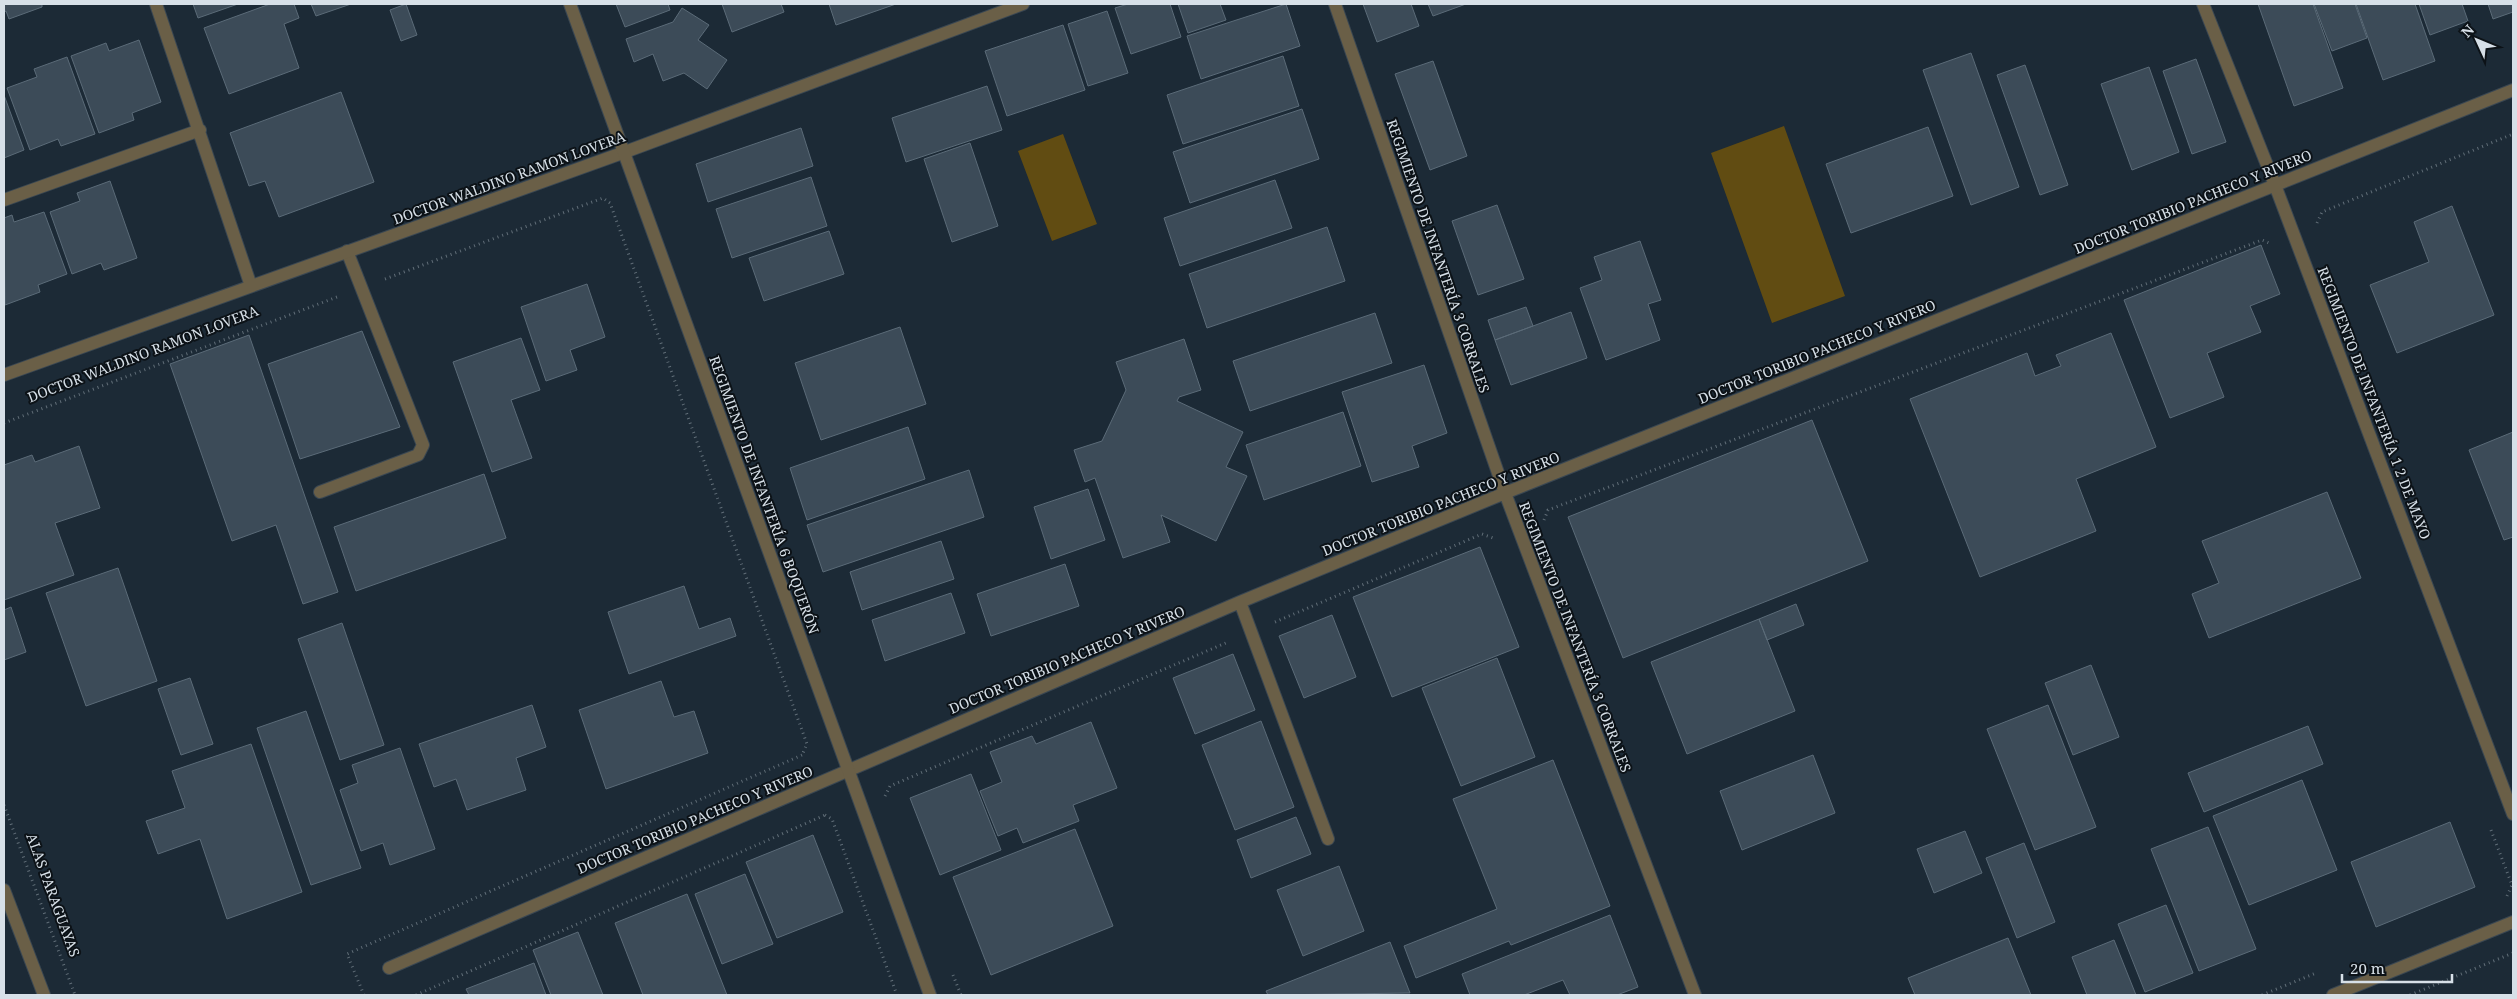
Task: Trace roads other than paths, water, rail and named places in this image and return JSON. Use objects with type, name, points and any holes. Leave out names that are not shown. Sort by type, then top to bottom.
[{"type":"street","points":[[156,4],[200,130],[250,286]]},
{"type":"street","name":"REGIMIENTO DE INFANTERÍA 6 BOQUERÓN","points":[[570,4],[930,995]]},
{"type":"street","name":"DOCTOR WALDINO RAMON LOVERA","points":[[4,375],[625,152],[1023,4]]},
{"type":"street","name":"REGIMIENTO DE INFANTERÍA 3 CORRALES","points":[[1335,4],[1505,493],[1695,995]]},
{"type":"street","name":"REGIMIENTO DE INFANTERÍA 1 2 DE MAYO","points":[[2203,4],[2275,185],[2513,814]]},
{"type":"street","name":"DOCTOR TORIBIO PACHECO Y RIVERO","points":[[390,968],[1240,602],[1505,493],[2513,90]]},
{"type":"street","points":[[4,200],[200,130]]},
{"type":"street","points":[[320,492],[418,456],[422,449],[423,440],[347,252]]},
{"type":"street","points":[[1240,602],[1328,839]]},
{"type":"street","points":[[4,890],[44,995]]},
{"type":"street","points":[[2333,995],[2513,922]]}]
